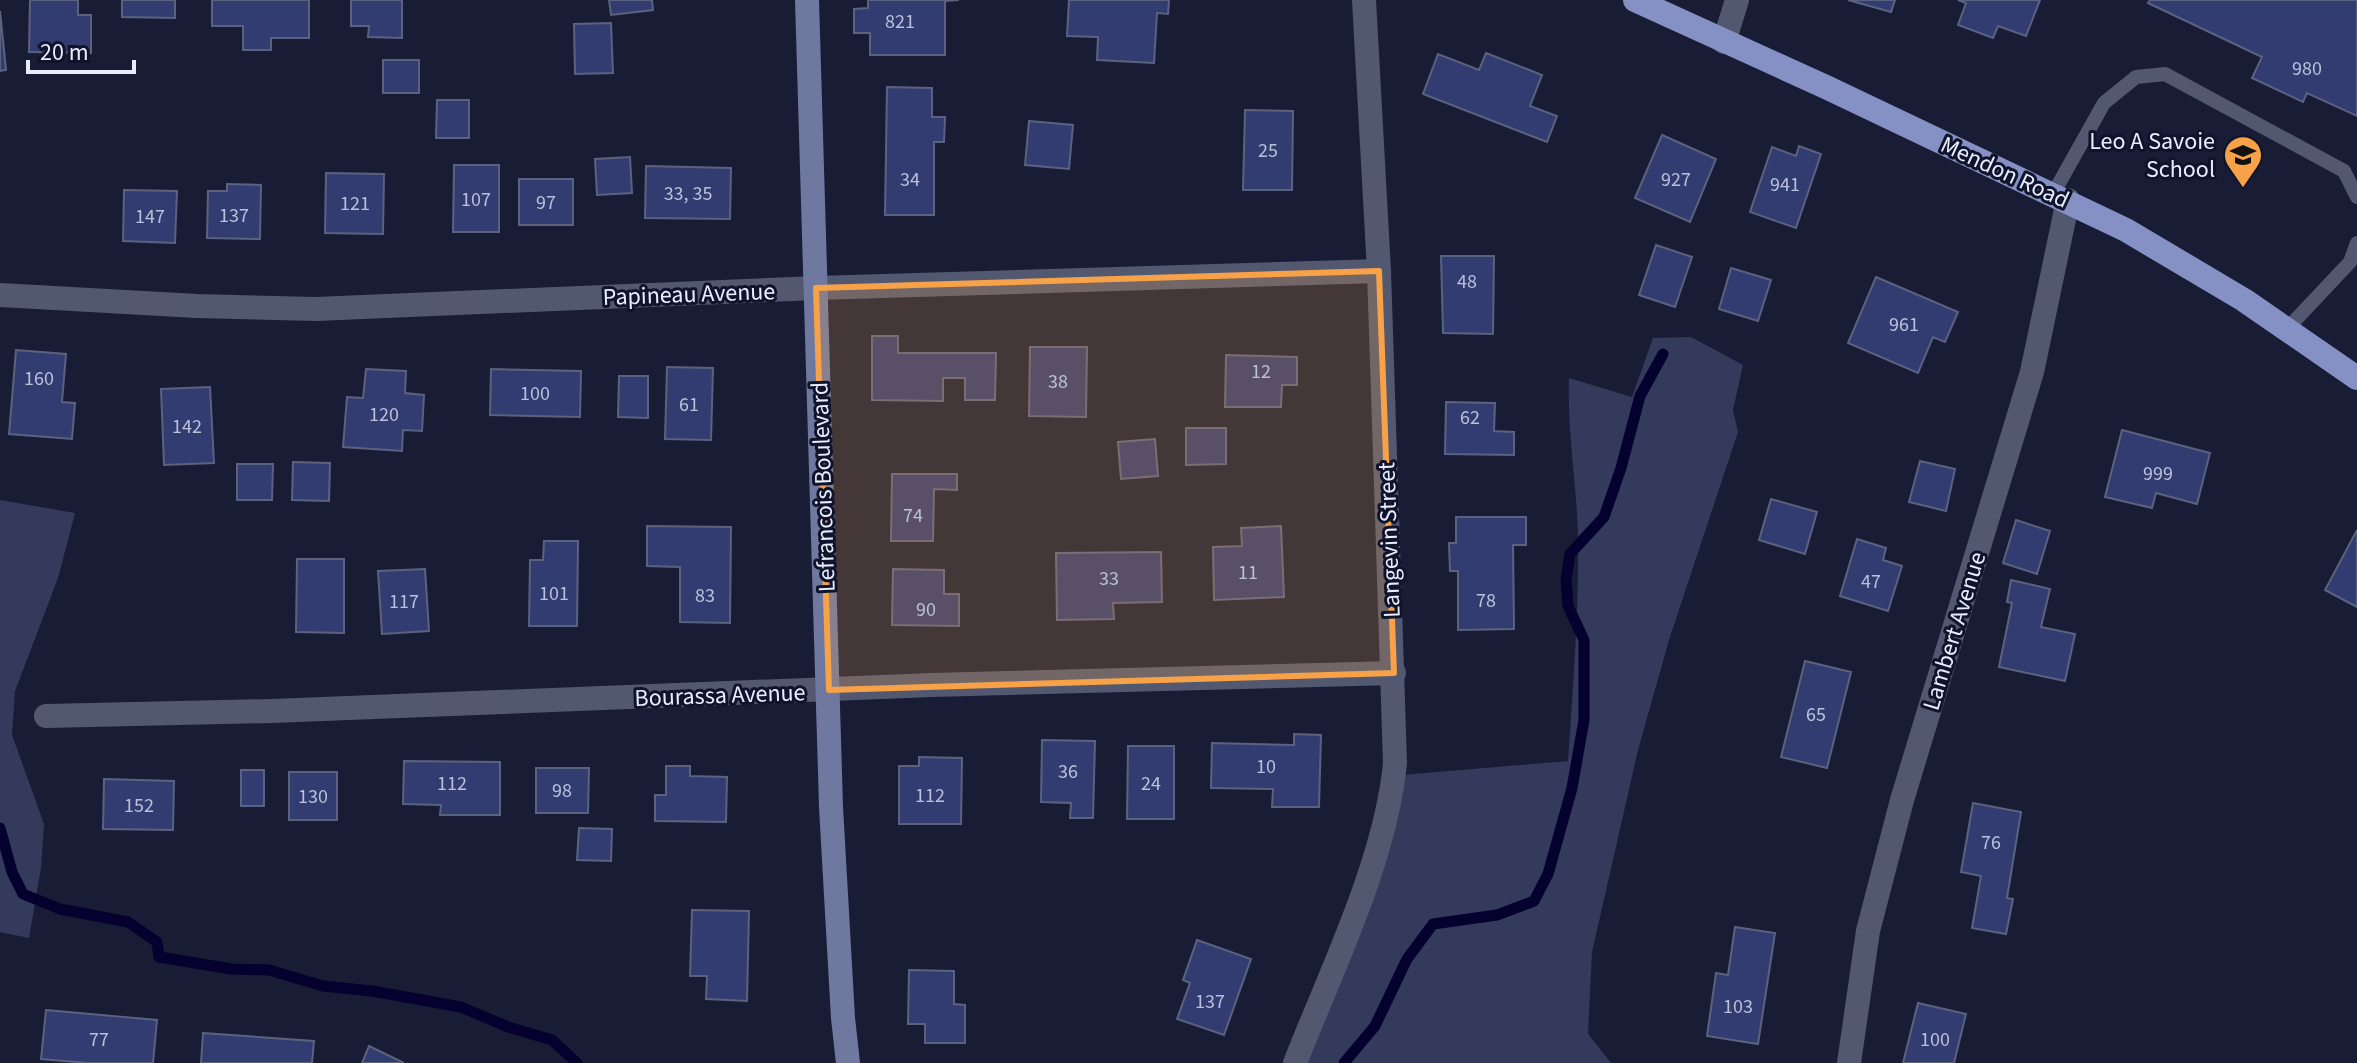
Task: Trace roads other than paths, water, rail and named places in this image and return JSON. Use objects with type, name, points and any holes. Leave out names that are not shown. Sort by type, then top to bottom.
[{"type":"main road","name":"Mendon Road","points":[[1635,0],[2060,197],[2185,263],[2357,378]]},
{"type":"street","name":"Lefrancois Boulevard","points":[[807,0],[831,807],[848,1063]]},
{"type":"street","name":"Langevin Street","points":[[1295,1063],[1365,885],[1392,800],[1395,763],[1379,271],[1364,0]]},
{"type":"street","points":[[1724,42],[1737,0]]},
{"type":"street","name":"Lambert Avenue","points":[[1849,1063],[1868,931],[1891,844],[2032,372],[2060,197]]},
{"type":"street","name":"Papineau Avenue","points":[[0,295],[316,309],[816,288],[1379,271]]},
{"type":"street","name":"Bourassa Avenue","points":[[46,716],[1394,673]]},
{"type":"lane","points":[[2060,197],[2104,103],[2136,77],[2165,74],[2344,171],[2357,197]]},
{"type":"lane","points":[[2287,329],[2354,261],[2357,243]]},
{"type":"waterway","points":[[1344,1063],[1375,1026],[1407,959],[1433,924],[1497,915],[1534,901],[1548,874],[1572,788],[1584,720],[1584,640],[1568,606],[1566,580],[1570,554],[1604,517],[1640,396],[1663,354]]},
{"type":"waterway","points":[[0,828],[12,872],[23,894],[60,909],[128,922],[157,942],[159,957],[231,969],[269,970],[323,986],[372,991],[461,1007],[508,1027],[552,1040],[577,1063]]},
{"type":"place","name":"Leo A Savoie School","points":[[2243,189]]}]
